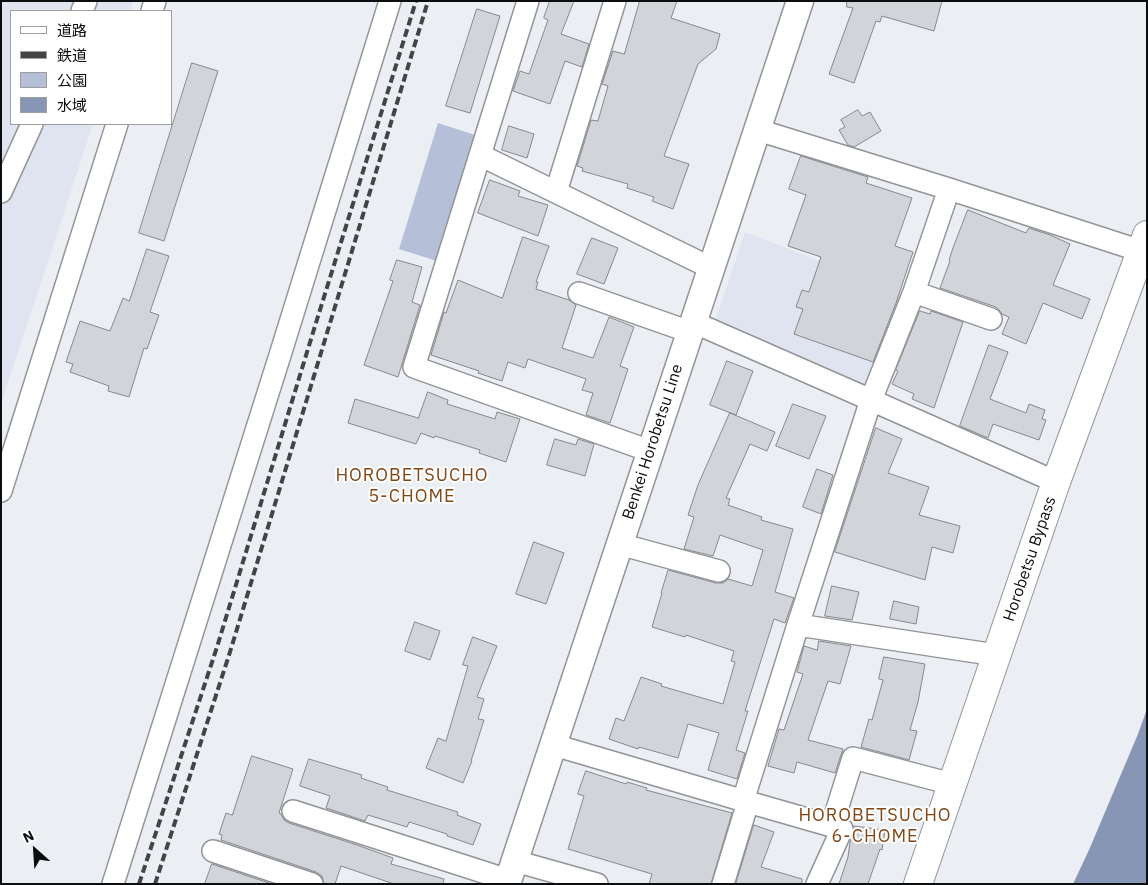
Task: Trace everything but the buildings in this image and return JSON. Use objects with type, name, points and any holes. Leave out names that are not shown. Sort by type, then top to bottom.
[{"type":"highway","name":"Horobetsu Bypass","points":[[918,884],[1056,482],[1144,243]]},
{"type":"main road","name":"Benkei Horobetsu Line","points":[[510,875],[800,1]]},
{"type":"street","points":[[113,884],[273,380],[390,1]]},
{"type":"street","points":[[528,1],[414,367],[650,451]]},
{"type":"street","points":[[556,192],[615,1]]},
{"type":"street","points":[[1,192],[32,125]]},
{"type":"street","points":[[1,491],[117,125]]},
{"type":"street","points":[[758,130],[949,189],[1144,243]]},
{"type":"street","points":[[480,155],[711,268]]},
{"type":"street","points":[[724,884],[745,801],[798,624],[871,400],[914,292],[949,189]]},
{"type":"street","points":[[579,292],[692,327],[871,400],[1056,482]]},
{"type":"street","points":[[914,292],[991,320]]},
{"type":"street","points":[[619,544],[719,571]]},
{"type":"street","points":[[798,624],[996,655]]},
{"type":"street","points":[[554,745],[842,828],[817,884]]},
{"type":"street","points":[[832,825],[853,758],[952,784]]},
{"type":"street","points":[[293,811],[510,875],[597,884]]},
{"type":"street","points":[[213,851],[312,884]]},
{"type":"shaded area","points":[[1,1],[133,1],[130,10],[10,10],[10,125],[93,125],[1,404]]},
{"type":"shaded area","points":[[745,232],[901,293],[867,386],[715,321]]},
{"type":"green space","points":[[438,123],[478,136],[437,261],[399,249]]},
{"type":"water","points":[[1147,709],[1147,884],[1073,884],[1089,850]]},
{"type":"railway","points":[[139,884],[217,647],[416,1]]},
{"type":"railway","points":[[155,884],[230,652],[428,1]]},
{"type":"district","name":"HOROBETSUCHO 5-CHOME","points":[[412,486]]},
{"type":"district","name":"HOROBETSUCHO 6-CHOME","points":[[875,826]]}]
